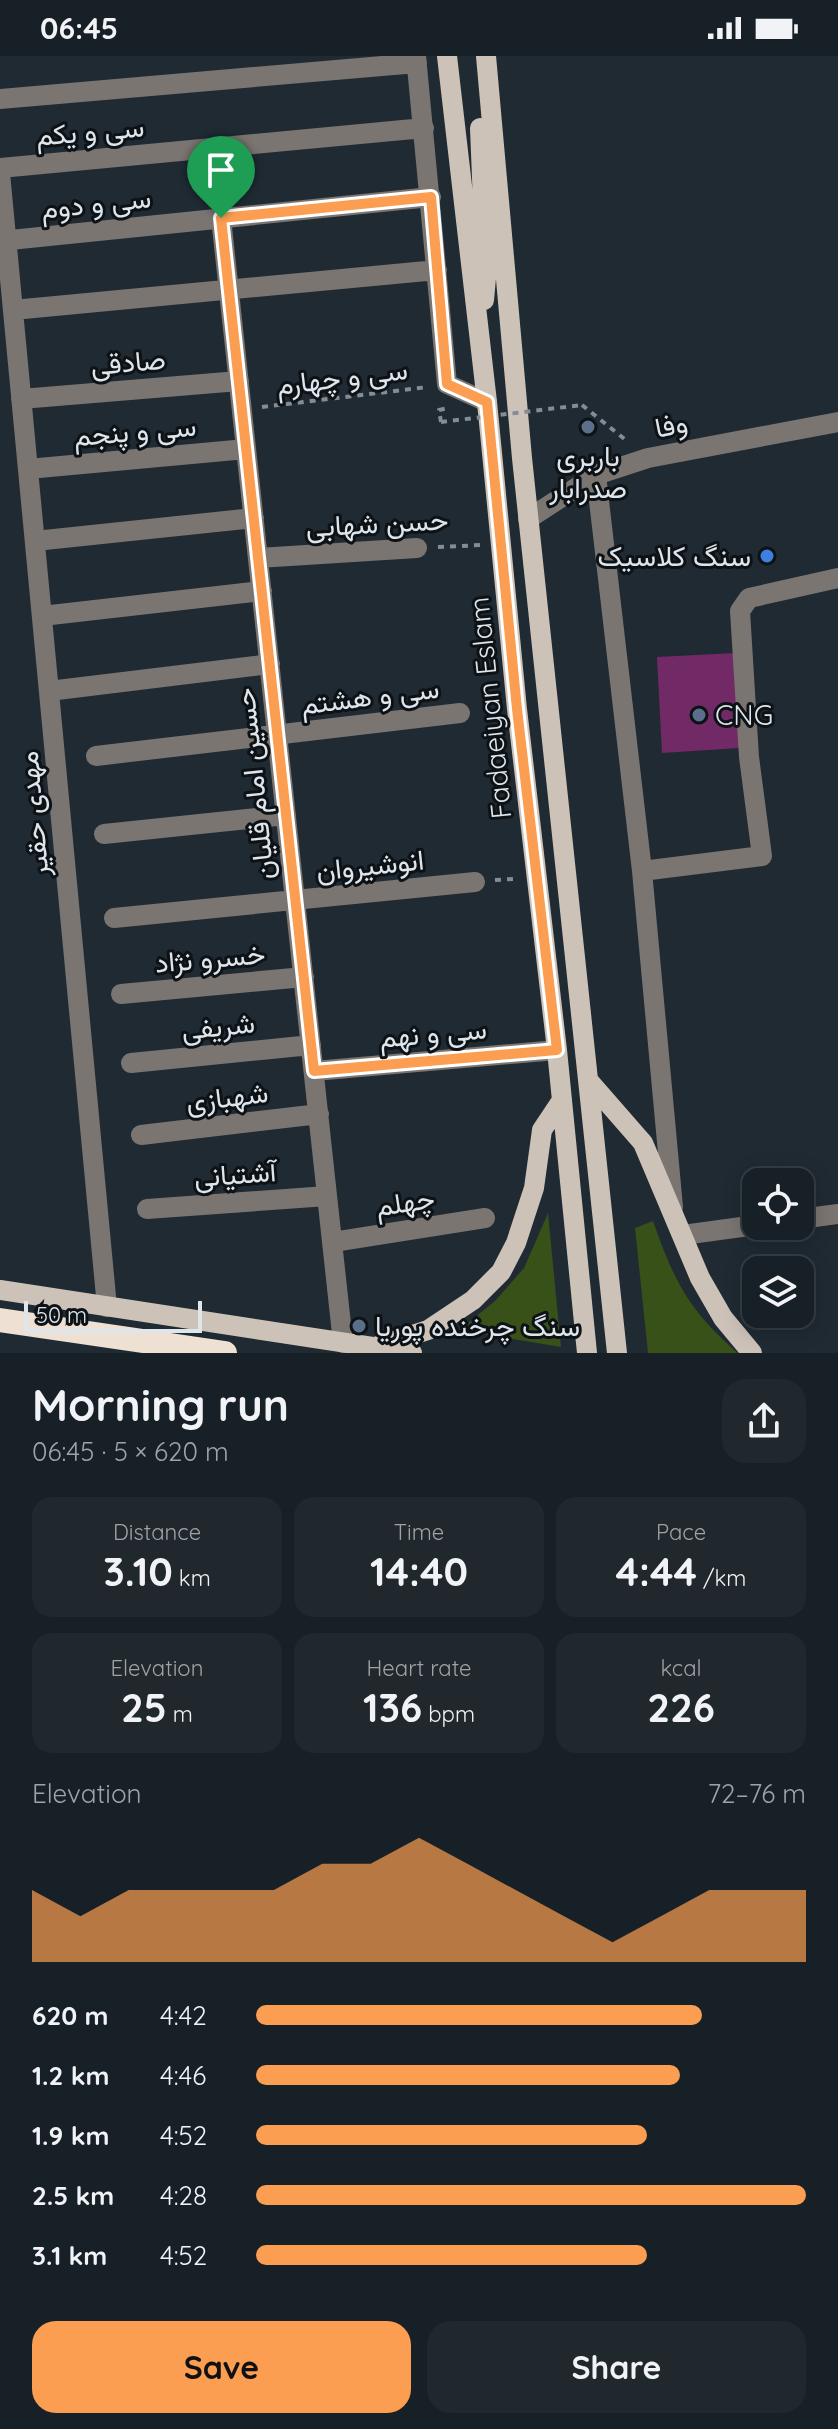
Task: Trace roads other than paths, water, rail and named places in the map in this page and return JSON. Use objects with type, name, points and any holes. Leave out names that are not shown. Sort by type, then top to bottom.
[{"type":"highway","points":[[0,1320],[225,1353]]},
{"type":"main road","name":"Fadaeiyan Eslam","points":[[447,56],[557,1050],[587,1353]]},
{"type":"main road","points":[[476,56],[486,278],[479,336]]},
{"type":"main road","points":[[486,56],[528,519],[617,1353]]},
{"type":"main road","points":[[588,1080],[643,1143],[700,1278],[723,1318],[752,1353]]},
{"type":"main road","points":[[374,1348],[428,1330],[473,1300],[501,1272],[516,1243],[534,1188],[542,1130],[562,1100]]},
{"type":"main road","points":[[0,1290],[412,1353]]},
{"type":"street","points":[[0,99],[417,60],[447,384],[487,402]]},
{"type":"street","name":"سی و یکم","points":[[0,170],[424,128]]},
{"type":"street","name":"مهدی حقیر","points":[[0,170],[3,240],[13,310],[107,1307]]},
{"type":"street","name":"سی و دوم","points":[[3,240],[431,197]]},
{"type":"street","name":"حسین امام قلیان","points":[[221,218],[343,1343]]},
{"type":"street","points":[[13,310],[437,270]]},
{"type":"street","name":"صادقی","points":[[21,399],[239,381]]},
{"type":"street","name":"وفا","points":[[528,519],[596,475],[648,458],[838,422]]},
{"type":"street","name":"سی و پنجم","points":[[28,469],[246,449]]},
{"type":"street","points":[[596,475],[642,871],[673,1212]]},
{"type":"street","points":[[35,541],[254,518]]},
{"type":"street","name":"حسن شهابی","points":[[258,558],[417,548]]},
{"type":"street","points":[[642,871],[762,856],[749,757],[740,611],[749,598],[838,578]]},
{"type":"street","points":[[42,616],[262,591]]},
{"type":"street","points":[[49,691],[270,664]]},
{"type":"street","name":"سی و هشتم","points":[[96,756],[460,713]]},
{"type":"street","points":[[104,834],[286,815]]},
{"type":"street","name":"انوشیروان","points":[[114,918],[475,882]]},
{"type":"street","name":"خسرو نژاد","points":[[121,994],[304,977]]},
{"type":"street","name":"شریفی","points":[[131,1063],[311,1045]]},
{"type":"street","name":"سی و نهم","points":[[314,1071],[557,1050]]},
{"type":"street","name":"شهبازی","points":[[141,1135],[319,1114]]},
{"type":"street","name":"آشتیانی","points":[[147,1209],[327,1196]]},
{"type":"street","points":[[814,1217],[838,1214]]},
{"type":"street","name":"چهلم","points":[[333,1242],[485,1218]]},
{"type":"street","points":[[683,1235],[742,1227]]},
{"type":"place","name":"باربری صدرابار","points":[[588,427]]},
{"type":"place","name":"سنگ کلاسیک","points":[[767,556]]},
{"type":"place","name":"CNG","points":[[699,715]]},
{"type":"place","name":"سنگ چرخنده پوریا","points":[[359,1326]]}]
